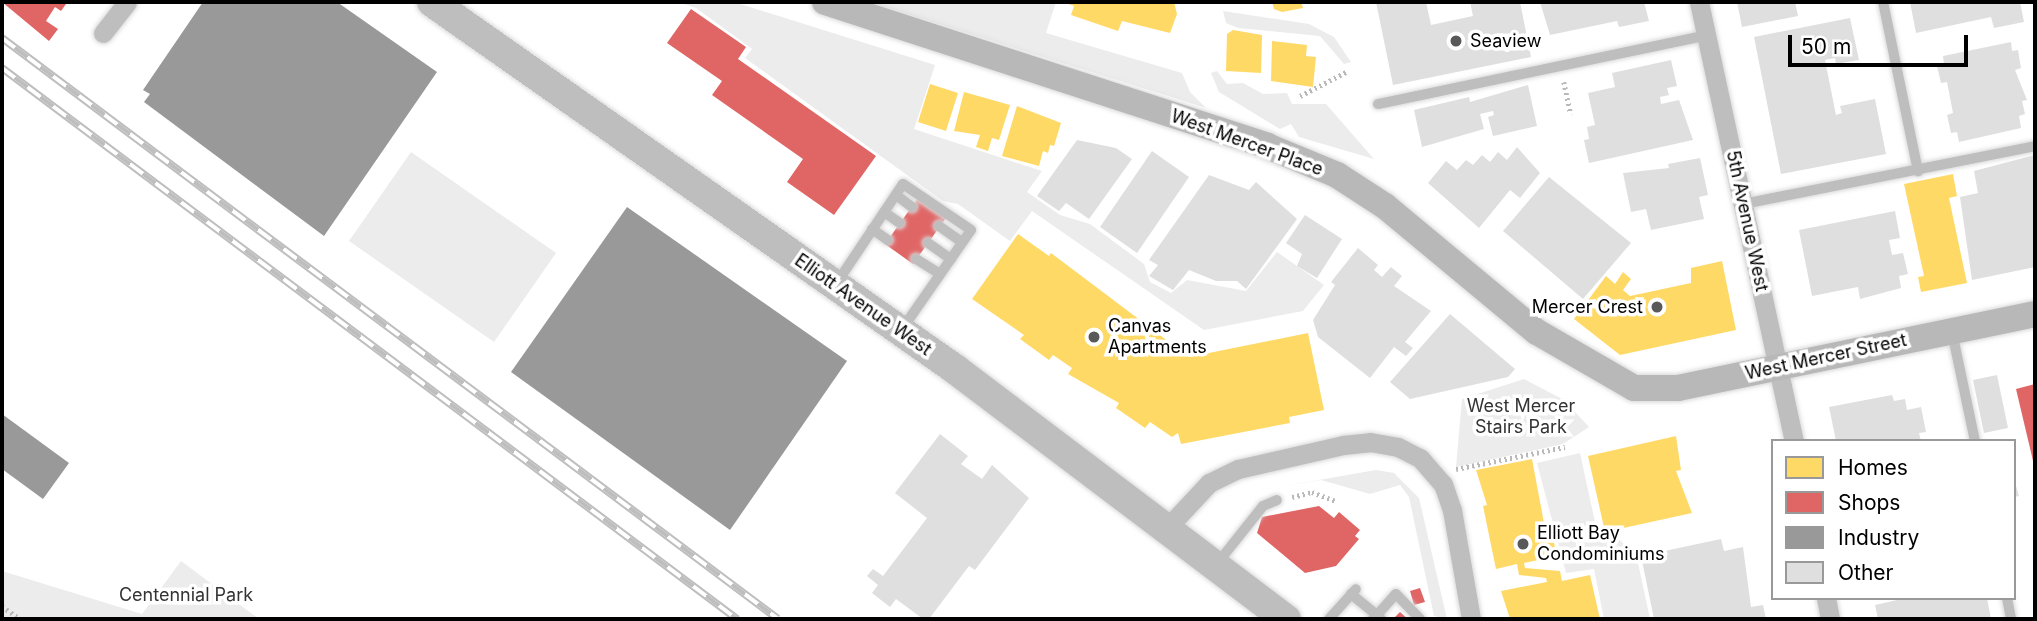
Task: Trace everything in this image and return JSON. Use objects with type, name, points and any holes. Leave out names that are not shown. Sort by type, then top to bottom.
[{"type":"main road","name":"Elliott Avenue West","points":[[432,2],[900,331],[1286,619]]},
{"type":"main road","name":"West Mercer Place","points":[[825,2],[1267,146],[1337,175],[1385,206],[1537,332],[1618,382]]},
{"type":"main road","name":"West Mercer Street","points":[[1618,382],[1634,388],[1670,389],[2035,314]]},
{"type":"street","points":[[103,33],[127,2]]},
{"type":"street","name":"5th Avenue West","points":[[1699,2],[1794,439]]},
{"type":"street","points":[[1167,528],[1209,483],[1238,469],[1370,442],[1398,447],[1442,471],[1452,510],[1471,619]]},
{"type":"street","points":[[1826,600],[1830,619]]},
{"type":"lane","points":[[1884,2],[1918,171]]},
{"type":"lane","points":[[1378,104],[1707,36]]},
{"type":"lane","points":[[1743,204],[2035,146]]},
{"type":"lane","points":[[835,285],[903,184],[971,230],[900,331]]},
{"type":"lane","points":[[896,195],[912,206]]},
{"type":"lane","points":[[884,212],[900,223]]},
{"type":"lane","points":[[939,226],[962,242]]},
{"type":"lane","points":[[872,229],[888,240]]},
{"type":"lane","points":[[928,243],[951,259]]},
{"type":"lane","points":[[916,259],[940,274]]},
{"type":"lane","points":[[1952,331],[1975,439]]},
{"type":"lane","points":[[1216,566],[1264,506],[1277,500]]},
{"type":"lane","points":[[1329,619],[1353,592],[1377,618],[1395,594],[1420,619]]},
{"type":"lane","points":[[2007,600],[2011,619]]},
{"type":"path","points":[[1300,96],[1348,71]]},
{"type":"path","points":[[1562,74],[1571,114]]},
{"type":"path","points":[[1442,471],[1565,447]]},
{"type":"path","points":[[1277,500],[1312,492],[1335,501]]},
{"type":"path","points":[[2,606],[20,619]]},
{"type":"green space","points":[[678,2],[734,2],[935,65],[914,129],[1042,171],[1027,192],[1060,215],[1090,224],[1144,264],[1150,282],[1171,293],[1187,280],[1246,291],[1277,252],[1324,285],[1303,311],[1204,330],[1032,211],[1010,241],[958,204],[943,201],[745,58],[752,49],[696,8]]},
{"type":"green space","points":[[869,2],[1056,2],[1046,33],[1182,73],[1190,92],[1206,108]]},
{"type":"green space","points":[[1223,11],[1309,24],[1334,37],[1351,62],[1344,64],[1320,36],[1238,28],[1226,23]]},
{"type":"green space","points":[[1217,71],[1227,84],[1243,83],[1263,94],[1287,93],[1292,104],[1326,104],[1374,159],[1299,137],[1291,124],[1280,129],[1219,92],[1211,73]]},
{"type":"green space","points":[[411,152],[556,253],[494,342],[349,241]]},
{"type":"green space","name":"West Mercer Stairs Park","points":[[1524,379],[1564,400],[1589,427],[1563,444],[1456,467],[1462,399]]},
{"type":"green space","points":[[1580,453],[1598,536],[1616,536],[1637,558],[1650,619],[1604,619],[1594,569],[1566,573],[1537,463]]},
{"type":"green space","points":[[1376,470],[1394,473],[1419,498],[1447,619],[1434,616],[1409,497],[1400,485],[1370,494],[1321,480],[1255,491]]},
{"type":"green space","name":"Centennial Park","points":[[181,561],[259,619],[2,619],[2,571],[142,614]]},
{"type":"building: Homes","points":[[1062,2],[1174,2],[1177,14],[1170,33],[1122,21],[1118,31],[1071,15],[1074,6]]},
{"type":"building: Homes","points":[[1272,2],[1301,2],[1303,8],[1282,12],[1274,9]]},
{"type":"building: Homes","points":[[1233,30],[1262,35],[1261,73],[1226,71],[1227,34]]},
{"type":"building: Homes","points":[[1272,41],[1307,45],[1306,56],[1316,57],[1313,87],[1271,81]]},
{"type":"building: Homes","points":[[930,84],[958,93],[946,131],[918,122]]},
{"type":"building: Homes","points":[[964,92],[1010,105],[999,140],[992,138],[988,151],[976,147],[980,135],[954,131]]},
{"type":"building: Homes","points":[[1017,106],[1061,123],[1054,146],[1050,145],[1048,153],[1043,151],[1039,166],[1002,156]]},
{"type":"building: Homes","points":[[1953,174],[1957,196],[1949,198],[1967,283],[1921,292],[1918,277],[1924,276],[1904,184]]},
{"type":"building: Homes","name":"Canvas Apartments","points":[[1018,234],[1049,256],[1051,253],[1189,357],[1308,333],[1324,410],[1289,417],[1290,423],[1181,444],[1178,433],[1172,437],[1150,422],[1145,428],[1116,408],[1119,403],[1068,374],[1072,368],[1053,355],[1049,360],[1020,339],[1024,335],[972,299]]},
{"type":"building: Homes","name":"Mercer Crest","points":[[1722,261],[1736,330],[1620,355],[1574,319],[1606,276],[1615,284],[1623,272],[1631,279],[1623,290],[1630,296],[1691,283],[1691,268]]},
{"type":"building: Homes","points":[[1676,436],[1681,470],[1676,471],[1692,513],[1605,532],[1588,456]]},
{"type":"building: Homes","name":"Elliott Bay Condominiums","points":[[1532,459],[1544,523],[1539,524],[1541,533],[1551,530],[1557,556],[1524,563],[1525,568],[1560,571],[1562,581],[1590,575],[1600,619],[1510,619],[1501,591],[1547,582],[1546,578],[1519,575],[1517,564],[1496,569],[1483,506],[1487,505],[1476,470]]},
{"type":"building: Shops","points":[[2,2],[66,4],[61,11],[55,7],[46,21],[58,29],[49,41]]},
{"type":"building: Shops","points":[[691,9],[746,47],[738,59],[876,156],[834,215],[787,182],[803,159],[712,95],[722,81],[667,43]]},
{"type":"building: Shops","points":[[918,198],[946,218],[913,264],[885,244]]},
{"type":"building: Shops","points":[[2035,384],[2035,465],[2034,465],[2016,389]]},
{"type":"building: Shops","points":[[1319,506],[1334,518],[1339,512],[1360,530],[1355,536],[1359,539],[1336,566],[1305,573],[1257,533],[1262,517]]},
{"type":"building: Shops","points":[[1420,588],[1425,602],[1414,605],[1410,591]]},
{"type":"building: Shops","points":[[1400,612],[1408,619],[1393,619]]},
{"type":"building: Industry","points":[[203,2],[337,2],[437,72],[324,236],[144,102],[150,94],[143,90]]},
{"type":"building: Industry","points":[[627,207],[847,361],[730,530],[511,372]]},
{"type":"building: Industry","points":[[2,414],[69,463],[43,499],[2,469]]},
{"type":"building: Other","name":"Seaview","points":[[1376,2],[1426,2],[1431,25],[1473,16],[1470,2],[1520,2],[1531,57],[1393,85]]},
{"type":"building: Other","points":[[1540,2],[1644,2],[1649,21],[1619,27],[1617,21],[1550,35]]},
{"type":"building: Other","points":[[1737,2],[1795,2],[1798,16],[1742,27]]},
{"type":"building: Other","points":[[1910,2],[2020,2],[2024,22],[1994,28],[1991,17],[1916,33]]},
{"type":"building: Other","points":[[1850,18],[1859,60],[1836,64],[1835,58],[1825,60],[1836,115],[1842,113],[1840,106],[1875,99],[1886,154],[1781,174],[1754,37]]},
{"type":"building: Other","points":[[2011,42],[2012,51],[2018,50],[2021,68],[2015,70],[2027,100],[2022,101],[2025,114],[2019,116],[2021,128],[1959,142],[1957,132],[1951,133],[1947,115],[1953,113],[1947,82],[1941,83],[1937,66],[1944,65],[1943,56]]},
{"type":"building: Other","points":[[1671,60],[1677,86],[1667,88],[1669,95],[1660,97],[1661,104],[1679,100],[1693,140],[1589,163],[1584,140],[1589,139],[1587,127],[1595,125],[1588,93],[1615,87],[1612,73]]},
{"type":"building: Other","points":[[1528,85],[1537,126],[1493,136],[1488,117],[1494,115],[1493,111],[1480,114],[1484,129],[1422,147],[1414,110],[1469,97],[1470,102]]},
{"type":"building: Other","points":[[1077,140],[1116,148],[1132,159],[1089,219],[1066,203],[1059,211],[1037,196]]},
{"type":"building: Other","points":[[1517,147],[1540,173],[1520,198],[1510,190],[1479,228],[1428,183],[1446,161],[1457,170],[1466,160],[1473,165],[1482,155],[1490,162],[1498,152],[1507,160]]},
{"type":"building: Other","points":[[1152,151],[1189,177],[1137,253],[1100,227]]},
{"type":"building: Other","points":[[2035,155],[2035,267],[1972,280],[1960,197],[1978,193],[1974,171]]},
{"type":"building: Other","points":[[1700,158],[1708,195],[1699,197],[1704,219],[1651,230],[1646,209],[1631,212],[1623,173],[1669,168],[1668,164]]},
{"type":"building: Other","points":[[1209,175],[1249,190],[1256,182],[1297,219],[1246,289],[1237,281],[1216,281],[1189,270],[1173,290],[1149,276],[1158,265],[1149,260]]},
{"type":"building: Other","points":[[1549,177],[1631,243],[1583,299],[1503,231]]},
{"type":"building: Other","points":[[1895,211],[1900,238],[1889,240],[1892,255],[1903,253],[1908,274],[1899,276],[1901,288],[1860,299],[1858,287],[1812,296],[1799,230]]},
{"type":"building: Other","points":[[1305,215],[1342,239],[1317,278],[1297,266],[1302,254],[1286,243]]},
{"type":"building: Other","points":[[1358,248],[1378,265],[1374,270],[1382,277],[1391,267],[1402,276],[1394,286],[1431,311],[1405,342],[1413,348],[1406,356],[1394,347],[1370,378],[1318,337],[1313,320],[1335,285],[1331,282]]},
{"type":"building: Other","points":[[1450,314],[1515,369],[1508,377],[1410,399],[1390,382]]},
{"type":"building: Other","points":[[1997,375],[2008,428],[1984,433],[1973,380]]},
{"type":"building: Other","points":[[1892,395],[1894,401],[1905,399],[1907,410],[1921,407],[1926,432],[1919,433],[1920,439],[1836,439],[1829,407]]},
{"type":"building: Other","points":[[940,434],[968,456],[961,464],[982,479],[992,465],[1029,498],[975,570],[969,566],[929,619],[923,619],[896,599],[890,607],[872,593],[878,585],[867,576],[873,569],[883,576],[927,518],[895,493]]},
{"type":"building: Other","points":[[1721,539],[1724,551],[1743,547],[1751,607],[1763,605],[1766,619],[1654,619],[1641,556]]},
{"type":"building: Other","points":[[1897,600],[1987,600],[1991,619],[1878,619],[1875,605]]},
{"type":"railway","points":[[2,38],[778,619]]},
{"type":"railway","points":[[2,68],[737,619]]},
{"type":"place","name":"Seaview","points":[[1456,41]]},
{"type":"place","name":"Mercer Crest","points":[[1657,307]]},
{"type":"place","name":"Canvas Apartments","points":[[1094,337]]},
{"type":"place","name":"Elliott Bay Condominiums","points":[[1523,544]]}]
